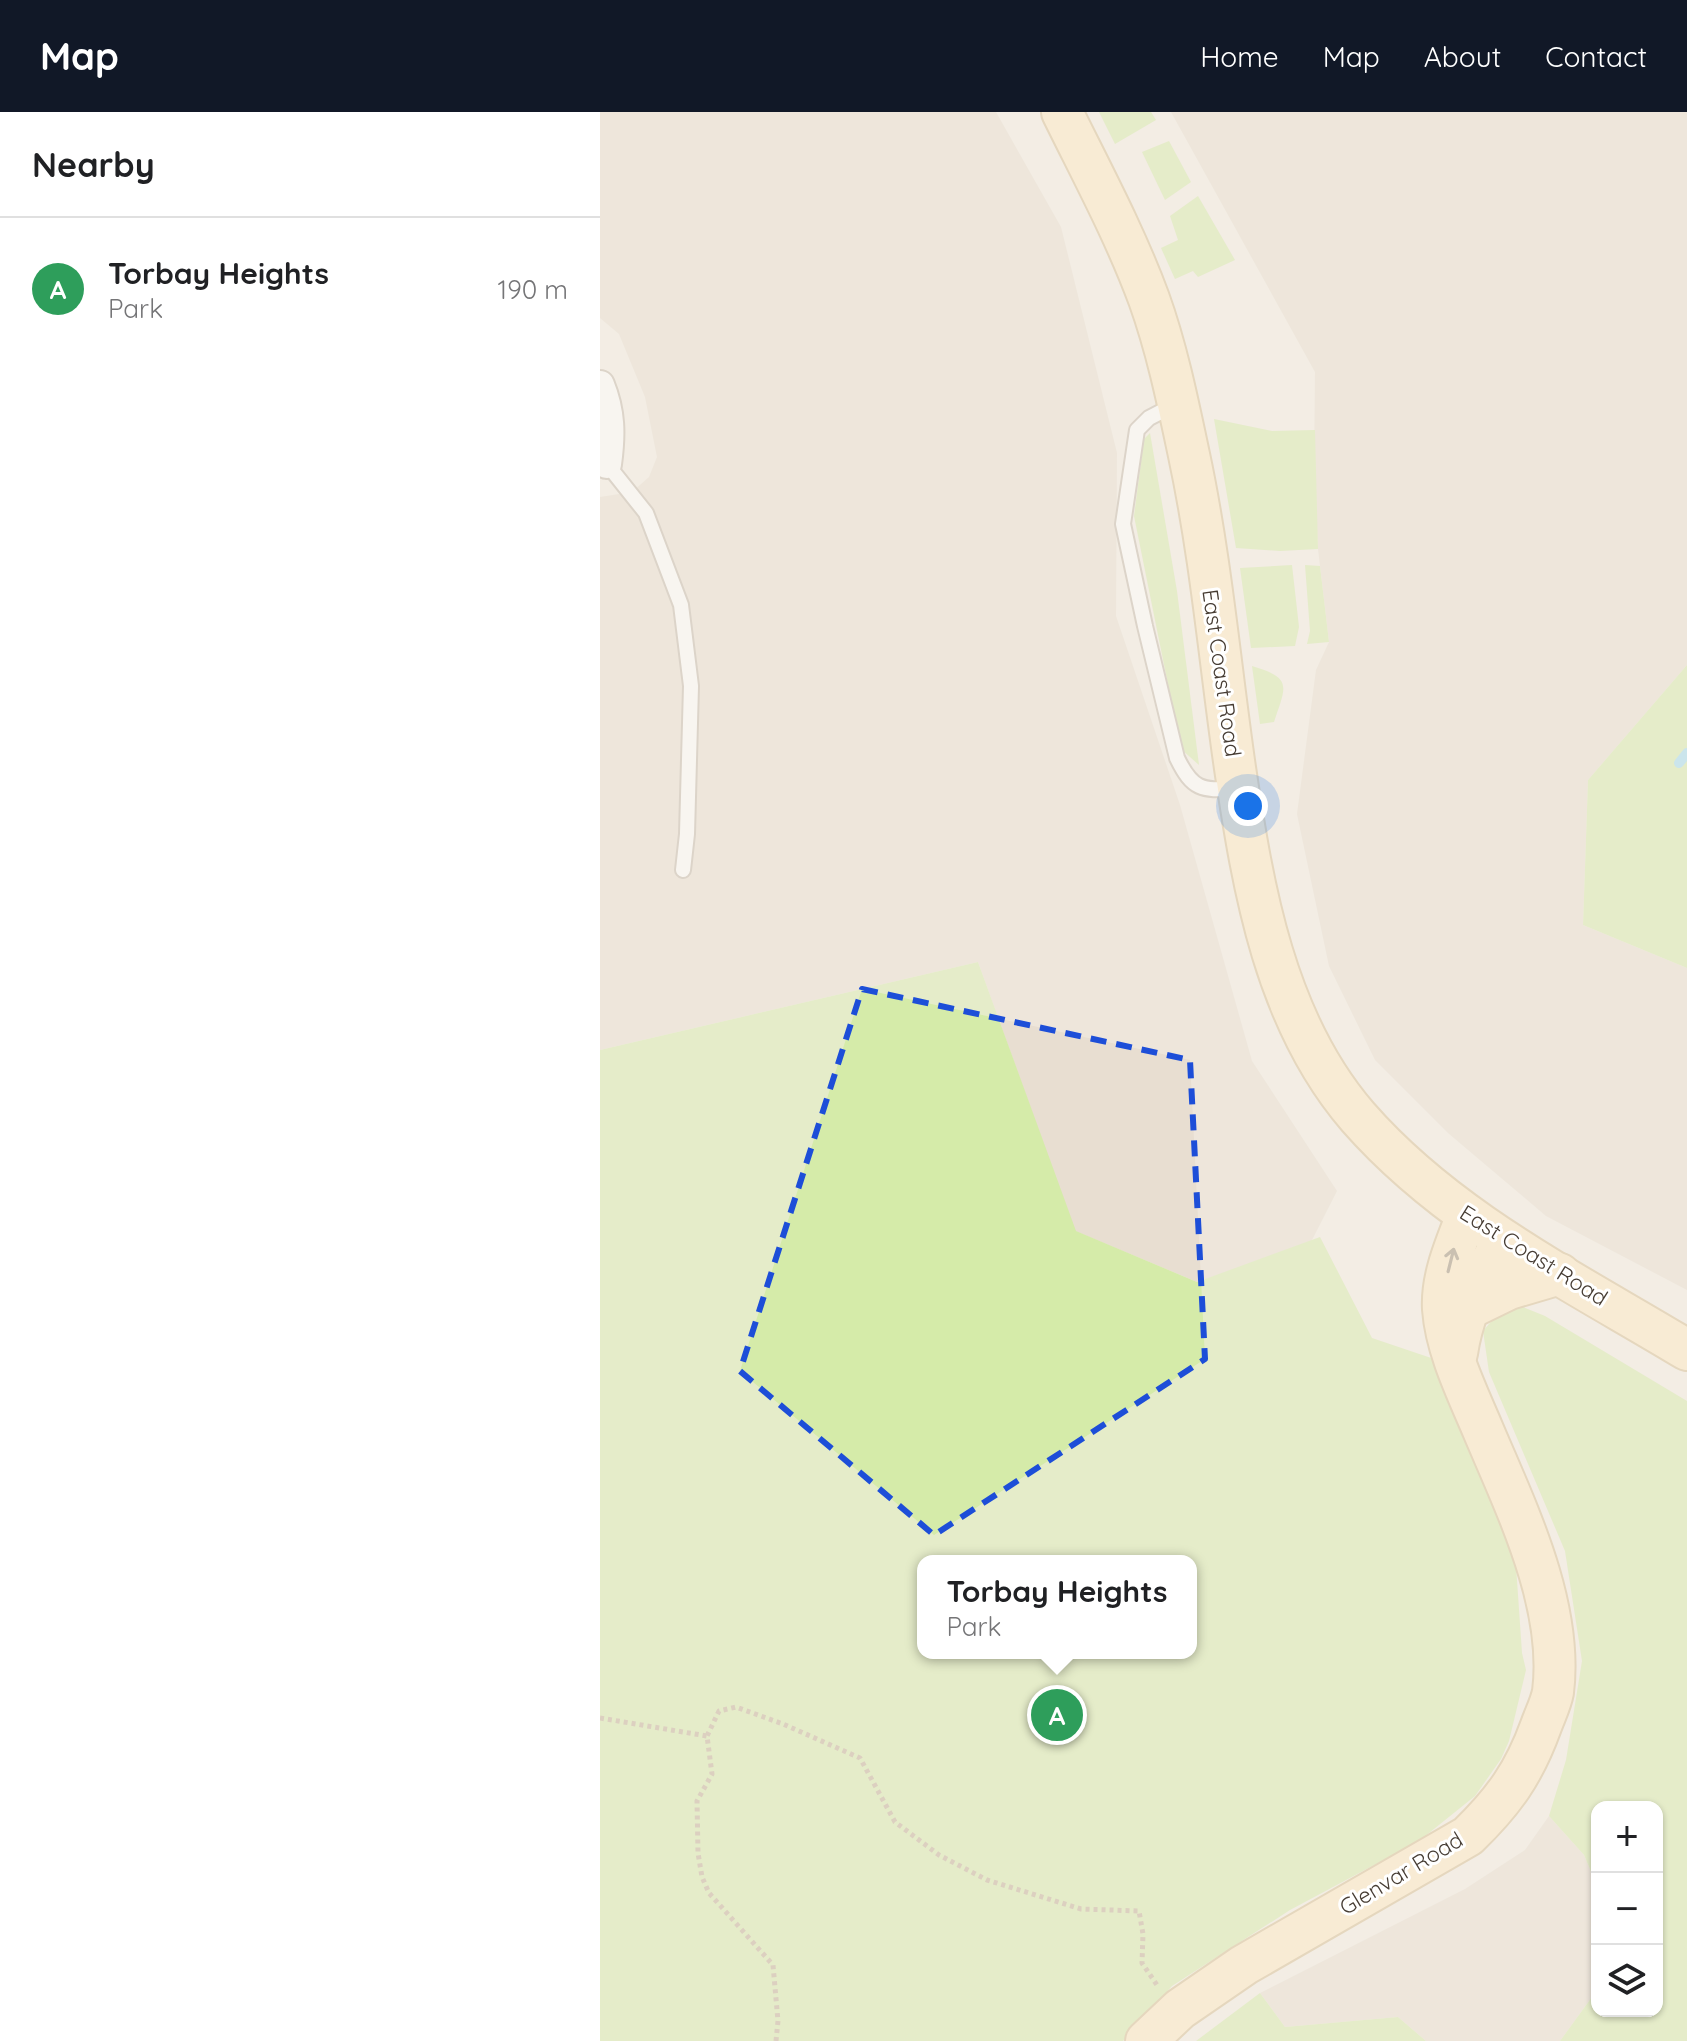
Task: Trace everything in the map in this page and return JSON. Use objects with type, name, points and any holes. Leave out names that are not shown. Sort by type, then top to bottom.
[{"type":"main road","name":"East Coast Road","points":[[1062,112],[1123,237],[1149,300],[1168,360],[1202,531],[1238,789],[1259,909],[1291,1003],[1313,1050],[1349,1105],[1378,1139],[1467,1215],[1504,1241],[1687,1350]]},
{"type":"main road","name":"Glenvar Road","points":[[1146,2041],[1180,2009],[1244,1965],[1468,1836],[1497,1808],[1521,1774],[1552,1693],[1553,1654],[1548,1609],[1530,1543],[1455,1361],[1446,1325],[1443,1298],[1451,1256],[1467,1215]]},
{"type":"main road","points":[[1455,1361],[1468,1309],[1487,1266],[1504,1241]]},
{"type":"main road","points":[[1468,1309],[1509,1289],[1560,1274]]},
{"type":"street","points":[[600,385],[609,407],[607,464]]},
{"type":"lane","points":[[1178,404],[1149,418],[1137,430],[1123,524],[1177,758],[1187,777],[1199,788],[1238,789]]},
{"type":"lane","points":[[607,464],[646,513],[681,605],[691,686],[687,834],[683,870]]},
{"type":"path","points":[[776,2041],[778,2021],[773,1965],[709,1893],[702,1877],[698,1853],[697,1801],[712,1774],[707,1736],[719,1711],[736,1707],[860,1758],[895,1822],[939,1855],[987,1880],[1081,1909],[1139,1911],[1143,1934],[1142,1963],[1159,1987]]},
{"type":"path","points":[[600,1718],[707,1736]]},
{"type":"highlighted area","points":[[862,989],[1190,1060],[1205,1359],[934,1535],[740,1371]]},
{"type":"shaded area","points":[[600,112],[996,112],[1061,227],[1117,453],[1116,616],[1180,805],[1252,1061],[1337,1191],[1310,1244],[1197,1282],[1075,1231],[978,962],[600,1050],[600,497],[632,492],[649,477],[657,457],[645,397],[619,334],[600,318]]},
{"type":"shaded area","points":[[1171,112],[1687,112],[1687,665],[1588,780],[1583,925],[1687,968],[1687,1290],[1546,1216],[1448,1133],[1375,1060],[1329,966],[1297,814],[1316,670],[1329,642],[1318,549],[1314,474],[1315,372]]},
{"type":"shaded area","points":[[1549,1816],[1584,1855],[1591,1872],[1591,1998],[1560,2041],[1426,2041],[1398,2017],[1285,2027],[1260,1993],[1465,1889],[1525,1850]]},
{"type":"green space","points":[[1099,112],[1151,112],[1156,120],[1115,144]]},
{"type":"green space","points":[[1169,141],[1191,182],[1165,200],[1142,152]]},
{"type":"green space","points":[[1198,196],[1235,260],[1198,277],[1193,271],[1175,279],[1161,248],[1178,240],[1170,216]]},
{"type":"green space","points":[[1214,419],[1272,431],[1315,430],[1318,549],[1280,551],[1236,548]]},
{"type":"green space","points":[[1150,433],[1177,591],[1199,765],[1181,749],[1134,516],[1144,439]]},
{"type":"green space","points":[[1292,565],[1299,627],[1295,646],[1251,648],[1240,568]]},
{"type":"green space","points":[[1305,565],[1320,566],[1329,642],[1307,644],[1310,631]]},
{"type":"green space","points":[[1687,665],[1687,968],[1583,925],[1588,780]]},
{"type":"green space","points":[[1252,666],[1274,675],[1283,685],[1274,722],[1260,724]]},
{"type":"green space","points":[[978,962],[1076,1231],[1197,1282],[1320,1237],[1372,1338],[1440,1361],[1516,1566],[1526,1670],[1509,1741],[1501,1759],[1475,1796],[1419,1841],[1290,1910],[1172,1986],[1123,2041],[600,2041],[600,1050]]},
{"type":"green space","points":[[1523,1307],[1545,1316],[1687,1401],[1687,2041],[1560,2041],[1591,1998],[1591,2017],[1663,2017],[1663,1801],[1591,1801],[1591,1872],[1584,1855],[1549,1816],[1566,1760],[1582,1661],[1565,1551],[1489,1372],[1483,1331],[1501,1310]]},
{"type":"green space","points":[[1260,1993],[1285,2027],[1398,2017],[1426,2041],[1196,2041]]},
{"type":"waterway","points":[[1679,763],[1687,753]]},
{"type":"place","name":"Torbay Heights","points":[[1057,1715]]}]
